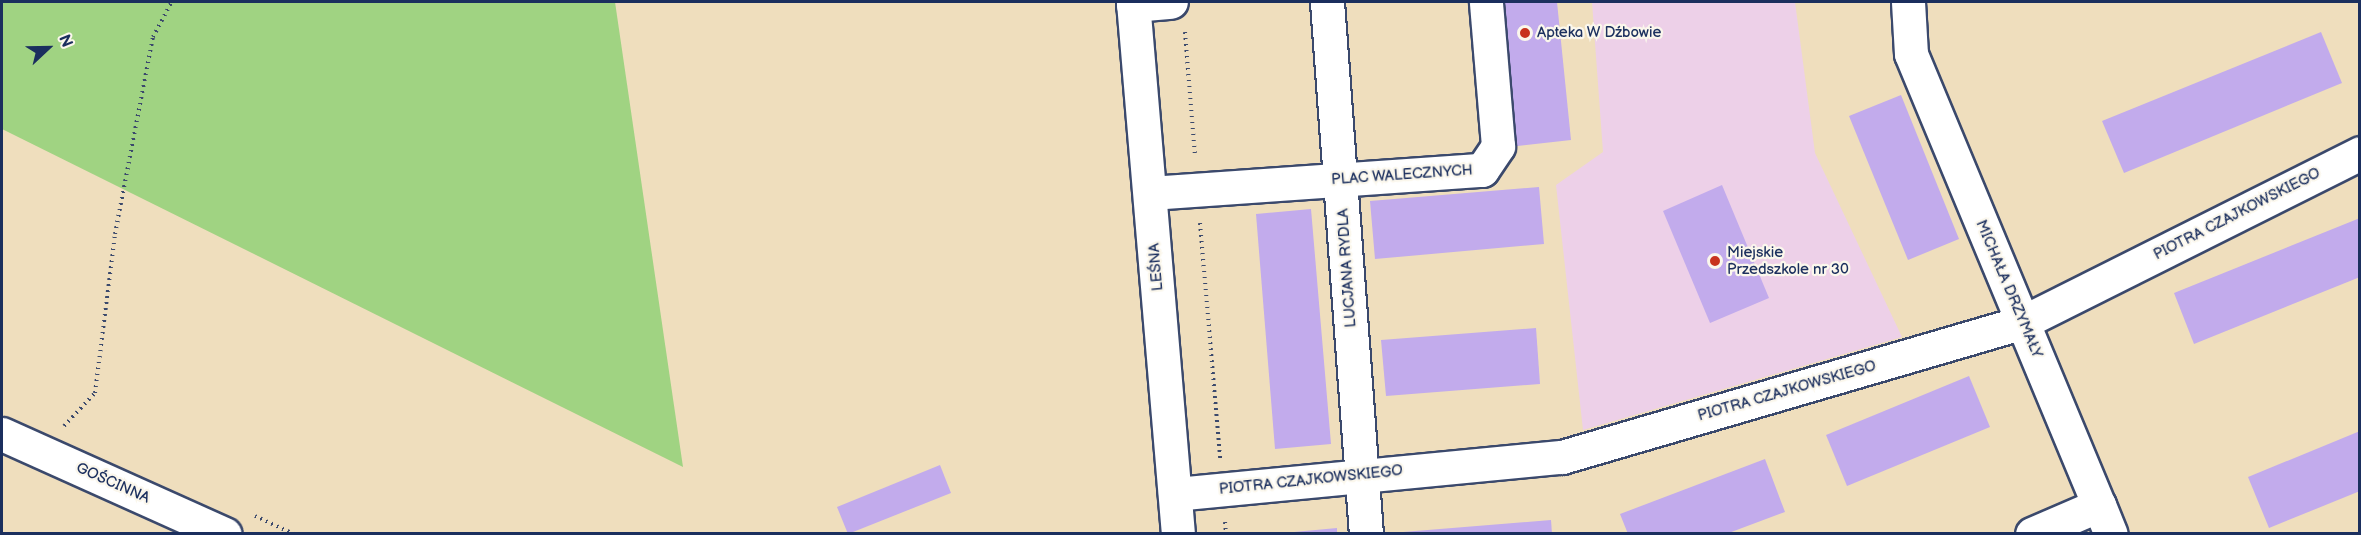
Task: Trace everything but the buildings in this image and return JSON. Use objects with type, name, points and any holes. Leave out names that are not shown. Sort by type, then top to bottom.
[{"type":"street","name":"LUCJANA RYDLA","points":[[1327,2],[1366,534]]},
{"type":"street","name":"PLAC WALECZNYCH","points":[[1150,193],[1482,170],[1491,160],[1498,146],[1486,2]]},
{"type":"street","name":"MICHAŁA DRZYMAŁY","points":[[1908,2],[1911,54],[2105,519],[2032,534]]},
{"type":"street","points":[[1133,3],[1178,13]]},
{"type":"street","name":"LEŚNA","points":[[1133,3],[1178,534]]},
{"type":"street","name":"PIOTRA CZAJKOWSKIEGO","points":[[1175,494],[1361,474],[1562,457],[2023,322],[2360,153]]},
{"type":"street","name":"GOŚCINNA","points":[[2,434],[225,534]]},
{"type":"path","points":[[42,451],[95,393],[115,234],[153,37],[172,2]]},
{"type":"path","points":[[1178,13],[1197,190],[1226,534]]},
{"type":"shaded area","name":"Miejskie Przedszkole nr 30","points":[[1592,2],[1795,2],[1815,153],[1902,337],[1583,430],[1556,185],[1603,152]]},
{"type":"green space","points":[[2,2],[615,2],[683,467],[2,129]]},
{"type":"place","name":"Apteka W Dźbowie","points":[[1525,33]]},
{"type":"place","name":"Miejskie Przedszkole nr 30","points":[[1715,261]]}]
